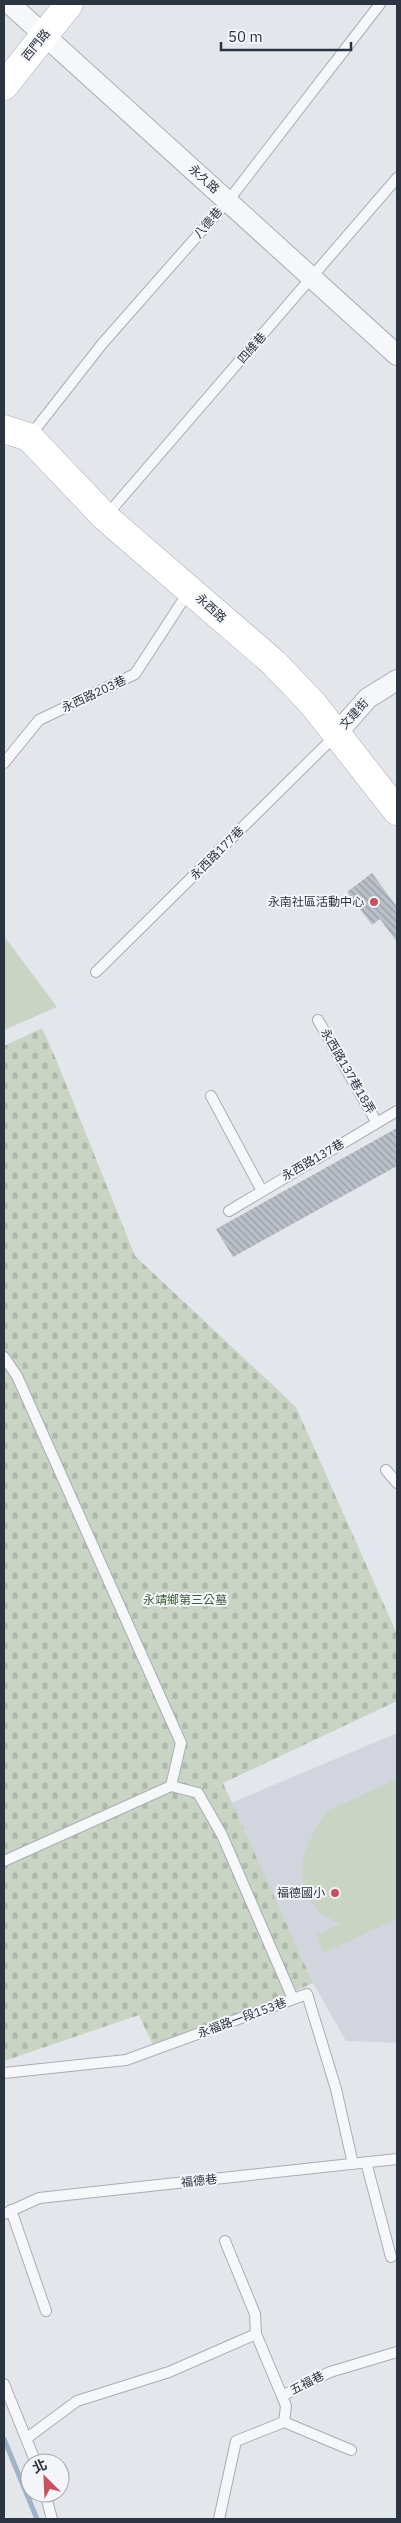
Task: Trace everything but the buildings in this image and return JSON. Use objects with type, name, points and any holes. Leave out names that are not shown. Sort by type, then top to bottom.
[{"type":"street","name":"永久路","points":[[10,4],[397,355]]},
{"type":"street","name":"西門路","points":[[4,86],[69,4]]},
{"type":"street","name":"永西路","points":[[16,433],[105,517],[274,663],[338,733],[397,810]]},
{"type":"street","name":"文建街","points":[[338,733],[368,698],[397,680]]},
{"type":"lane","name":"八德巷","points":[[16,433],[102,344],[228,201],[380,4]]},
{"type":"lane","name":"四維巷","points":[[105,517],[312,279],[397,178]]},
{"type":"lane","name":"永西路203巷","points":[[4,763],[39,720],[135,674],[190,589]]},
{"type":"lane","name":"永西路177巷","points":[[96,972],[338,733]]},
{"type":"lane","name":"永西路137巷18弄","points":[[318,1020],[377,1123]]},
{"type":"lane","points":[[211,1096],[262,1191]]},
{"type":"lane","name":"永西路137巷","points":[[229,1211],[397,1111]]},
{"type":"lane","points":[[4,1357],[18,1376],[181,1743],[171,1786]]},
{"type":"lane","points":[[386,1470],[397,1483]]},
{"type":"lane","points":[[4,1861],[171,1786],[198,1793],[222,1835],[293,1999]]},
{"type":"lane","name":"永福路一段153巷","points":[[4,2073],[126,2060],[307,1994],[336,2089],[353,2164]]},
{"type":"lane","name":"福德巷","points":[[8,2212],[39,2198],[397,2159]]},
{"type":"lane","points":[[366,2162],[391,2257]]},
{"type":"lane","points":[[8,2212],[46,2311]]},
{"type":"lane","points":[[225,2241],[255,2314],[256,2334],[282,2396]]},
{"type":"lane","points":[[27,2438],[77,2401],[169,2372],[256,2334]]},
{"type":"lane","name":"五福巷","points":[[284,2422],[286,2406],[282,2396],[330,2372],[397,2352]]},
{"type":"lane","points":[[4,2384],[32,2453]]},
{"type":"lane","points":[[219,2519],[236,2441],[284,2422],[351,2450]]},
{"type":"lane","points":[[48,2503],[52,2519]]},
{"type":"shaded area","name":"福德國小","points":[[397,1733],[397,2043],[346,2041],[313,1983],[231,1803]]},
{"type":"green space","points":[[4,936],[57,1007],[4,1030]]},
{"type":"green space","name":"永靖鄉第三公墓","points":[[42,1028],[135,1256],[296,1407],[397,1634],[397,1701],[223,1783],[313,1983],[157,2054],[139,2015],[4,2061],[4,1046]]},
{"type":"green space","points":[[397,1779],[397,1919],[323,1953],[316,1935],[340,1924],[318,1912],[308,1896],[302,1877],[303,1858],[313,1833],[327,1811]]},
{"type":"waterway","points":[[4,2439],[37,2519]]},
{"type":"place","name":"永南社區活動中心","points":[[374,902]]},
{"type":"place","name":"福德國小","points":[[335,1893]]}]
